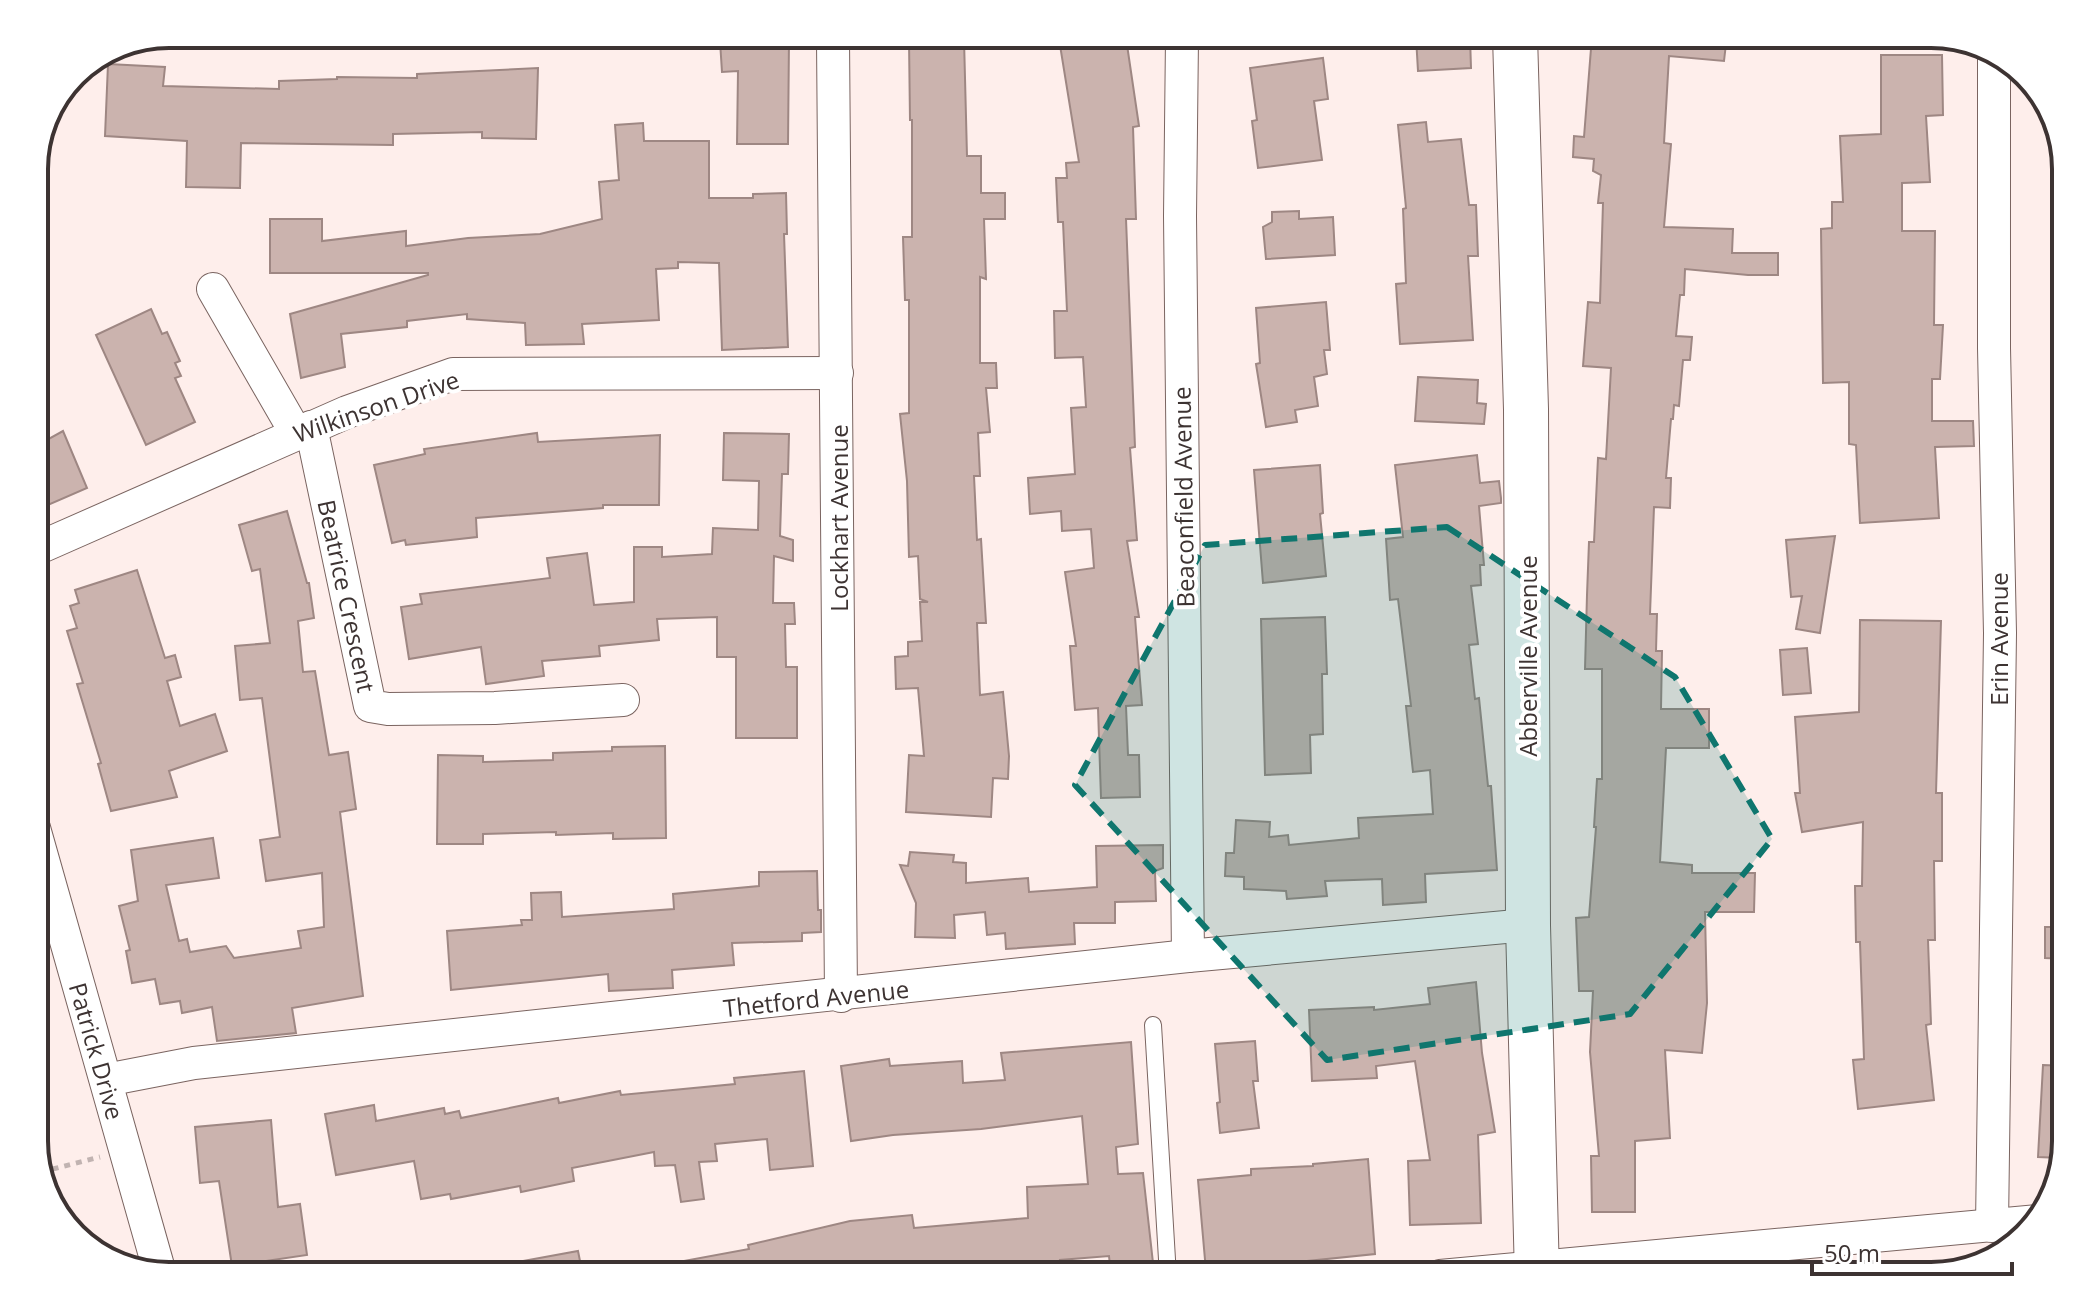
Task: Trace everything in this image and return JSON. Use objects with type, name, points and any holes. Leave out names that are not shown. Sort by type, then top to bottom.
[{"type":"street","name":"Lockhart Avenue","points":[[833,48],[841,996]]},
{"type":"street","name":"Beaconfield Avenue","points":[[1182,48],[1180,216],[1188,956]]},
{"type":"street","name":"Abberville Avenue","points":[[1515,48],[1526,409],[1528,925],[1537,1262]]},
{"type":"street","name":"Erin Avenue","points":[[1992,1226],[2000,633],[1994,348],[1994,66]]},
{"type":"street","points":[[213,289],[304,430]]},
{"type":"street","name":"Wilkinson Drive","points":[[48,544],[304,430],[453,374],[837,373]]},
{"type":"street","name":"Beatrice Crescent","points":[[304,430],[370,706],[388,709],[495,708],[623,700]]},
{"type":"street","name":"Patrick Drive","points":[[48,877],[157,1261]]},
{"type":"street","name":"Thetford Avenue","points":[[106,1080],[194,1063],[841,996],[1188,956],[1528,925]]},
{"type":"street","points":[[1628,1262],[2019,1223]]},
{"type":"lane","points":[[1153,1025],[1167,1262]]},
{"type":"path","points":[[51,1169],[124,1151]]},
{"type":"highlighted area","points":[[1447,527],[1675,677],[1772,839],[1630,1014],[1327,1060],[1075,785],[1205,545]]},
{"type":"building","points":[[720,48],[789,48],[788,144],[737,144],[738,71],[722,72]]},
{"type":"building","points":[[909,48],[964,48],[967,156],[981,156],[981,193],[1005,193],[1005,219],[984,219],[986,279],[980,277],[980,363],[996,363],[997,388],[986,388],[990,432],[978,433],[980,476],[974,476],[986,623],[977,623],[980,695],[1003,692],[1009,756],[1008,779],[993,778],[991,817],[906,812],[909,755],[924,756],[918,688],[896,689],[895,657],[908,656],[908,642],[922,641],[920,602],[928,602],[920,599],[918,556],[909,557],[907,481],[900,414],[909,413],[909,300],[905,300],[903,237],[912,237]]},
{"type":"building","points":[[1060,48],[1127,48],[1139,126],[1133,127],[1136,219],[1126,219],[1135,447],[1130,448],[1137,540],[1127,541],[1139,617],[1135,617],[1142,705],[1126,706],[1128,755],[1139,755],[1140,797],[1101,798],[1098,708],[1075,710],[1070,646],[1076,646],[1065,572],[1094,568],[1091,529],[1062,531],[1061,511],[1030,514],[1028,478],[1075,474],[1071,408],[1086,407],[1083,357],[1055,358],[1054,311],[1067,311],[1063,222],[1058,222],[1056,178],[1067,178],[1066,163],[1079,162]]},
{"type":"building","points":[[1417,48],[1470,48],[1471,68],[1418,71]]},
{"type":"building","points":[[1591,48],[1726,48],[1724,61],[1669,56],[1664,143],[1671,144],[1664,227],[1733,229],[1732,253],[1778,253],[1778,275],[1685,269],[1684,295],[1680,295],[1676,336],[1692,337],[1690,360],[1683,360],[1679,406],[1674,405],[1671,419],[1666,478],[1671,478],[1670,508],[1654,507],[1650,614],[1657,614],[1656,651],[1662,651],[1661,709],[1709,709],[1709,748],[1666,748],[1660,862],[1692,865],[1692,873],[1755,873],[1754,912],[1705,912],[1707,1003],[1702,1053],[1665,1050],[1670,1138],[1635,1141],[1635,1212],[1592,1212],[1591,1156],[1599,1156],[1590,1052],[1593,991],[1579,991],[1576,918],[1589,917],[1597,779],[1602,779],[1602,669],[1585,669],[1589,542],[1594,542],[1598,458],[1606,459],[1611,368],[1583,366],[1588,302],[1600,303],[1603,203],[1598,203],[1601,175],[1593,171],[1594,159],[1573,157],[1574,136],[1584,137]]},
{"type":"building","points":[[1881,55],[1942,55],[1943,115],[1926,116],[1930,182],[1902,183],[1902,231],[1935,231],[1934,325],[1943,325],[1940,379],[1932,379],[1932,421],[1973,421],[1974,446],[1935,447],[1939,518],[1860,523],[1856,445],[1849,444],[1849,382],[1823,383],[1821,229],[1832,228],[1832,202],[1843,202],[1840,136],[1881,134]]},
{"type":"building","points":[[1323,58],[1328,99],[1314,101],[1322,160],[1258,168],[1252,121],[1257,120],[1250,68]]},
{"type":"building","points":[[109,64],[165,67],[163,86],[279,89],[279,81],[337,77],[417,78],[417,74],[538,68],[536,139],[482,138],[482,132],[393,134],[393,145],[241,143],[240,188],[186,187],[187,141],[105,136]]},
{"type":"building","points":[[1426,122],[1428,142],[1461,139],[1469,205],[1476,205],[1478,256],[1468,256],[1473,340],[1400,344],[1396,284],[1406,283],[1403,209],[1406,208],[1398,125]]},
{"type":"building","points":[[643,123],[644,141],[709,141],[709,198],[753,198],[753,194],[786,193],[787,234],[784,234],[788,347],[722,350],[719,263],[678,262],[678,268],[656,269],[659,320],[582,324],[584,344],[526,345],[525,323],[467,319],[467,314],[407,321],[407,327],[341,334],[345,367],[301,378],[290,314],[428,273],[270,273],[270,219],[322,219],[322,241],[406,231],[406,246],[468,238],[540,234],[602,219],[599,182],[619,180],[615,125]]},
{"type":"building","points":[[1299,211],[1299,219],[1333,217],[1335,255],[1266,259],[1263,227],[1272,222],[1272,212]]},
{"type":"building","points":[[1326,302],[1330,350],[1324,350],[1327,374],[1314,377],[1318,406],[1295,410],[1297,422],[1266,427],[1256,364],[1260,363],[1256,308]]},
{"type":"building","points":[[151,309],[162,334],[167,332],[180,361],[175,363],[181,376],[175,378],[195,422],[146,445],[96,335]]},
{"type":"building","points":[[1418,377],[1478,380],[1477,403],[1486,404],[1484,424],[1415,421]]},
{"type":"building","points":[[63,431],[87,488],[48,505],[48,439]]},
{"type":"building","points":[[537,433],[538,442],[660,435],[659,505],[603,505],[603,508],[476,518],[477,537],[406,545],[405,540],[392,543],[374,465],[425,454],[424,449]]},
{"type":"building","points":[[724,433],[789,434],[788,474],[782,474],[780,536],[793,540],[793,561],[774,556],[773,603],[794,603],[795,624],[785,624],[786,667],[797,667],[797,738],[736,738],[736,657],[717,657],[717,617],[657,619],[659,640],[599,646],[600,656],[542,661],[544,676],[486,684],[481,647],[409,659],[401,607],[422,604],[420,594],[550,578],[547,558],[587,553],[594,605],[634,602],[634,547],[662,547],[662,557],[712,554],[713,528],[758,530],[759,481],[723,480]]},
{"type":"building","points":[[1477,455],[1480,483],[1499,481],[1501,498],[1501,503],[1479,506],[1484,565],[1480,565],[1481,585],[1471,586],[1478,644],[1469,645],[1475,699],[1479,698],[1488,786],[1491,786],[1497,870],[1425,874],[1426,902],[1383,905],[1382,879],[1325,881],[1327,896],[1287,899],[1286,891],[1244,889],[1244,877],[1225,876],[1226,853],[1234,853],[1236,820],[1270,822],[1269,837],[1288,835],[1289,845],[1359,838],[1358,818],[1433,814],[1430,770],[1413,772],[1406,706],[1411,706],[1398,599],[1390,600],[1386,539],[1403,537],[1395,465]]},
{"type":"building","points":[[1320,465],[1323,513],[1320,514],[1326,576],[1263,583],[1254,470]]},
{"type":"building","points":[[287,511],[309,583],[314,618],[298,621],[303,672],[315,671],[329,755],[348,752],[356,809],[340,812],[363,996],[292,1008],[296,1033],[217,1041],[212,1007],[182,1013],[180,1001],[160,1004],[155,979],[132,983],[126,951],[130,950],[119,906],[138,901],[131,850],[213,838],[219,878],[166,885],[179,941],[187,939],[190,952],[226,946],[234,958],[301,948],[298,931],[324,927],[322,873],[266,881],[260,840],[280,837],[262,698],[240,700],[235,646],[270,643],[260,569],[252,571],[239,525]]},
{"type":"building","points":[[1835,536],[1820,633],[1796,629],[1802,596],[1791,597],[1786,540]]},
{"type":"building","points":[[137,570],[165,658],[175,655],[181,677],[167,681],[180,726],[215,714],[227,751],[169,771],[177,797],[111,811],[98,764],[101,763],[77,684],[83,683],[67,631],[77,628],[70,606],[79,603],[75,590]]},
{"type":"building","points":[[1325,617],[1327,674],[1322,674],[1323,734],[1310,735],[1311,773],[1265,775],[1261,619]]},
{"type":"building","points":[[1860,620],[1941,621],[1936,793],[1942,793],[1942,861],[1934,861],[1935,940],[1928,940],[1931,1024],[1926,1025],[1934,1100],[1858,1109],[1853,1060],[1864,1059],[1855,886],[1862,886],[1863,822],[1802,832],[1795,793],[1800,793],[1795,717],[1859,712]]},
{"type":"building","points":[[1807,648],[1811,693],[1783,695],[1780,650]]},
{"type":"building","points":[[665,746],[666,838],[613,839],[613,833],[556,835],[556,832],[483,834],[483,844],[437,844],[438,755],[483,756],[483,762],[553,760],[553,753]]},
{"type":"building","points":[[1163,845],[1163,868],[1155,871],[1156,901],[1115,902],[1115,923],[1074,923],[1075,944],[1006,949],[1005,933],[987,935],[985,912],[954,915],[955,938],[915,937],[916,903],[900,865],[908,866],[910,852],[954,855],[953,862],[966,863],[966,883],[1028,878],[1029,892],[1097,887],[1096,846]]},
{"type":"building","points":[[817,871],[821,932],[802,933],[802,941],[732,943],[734,965],[672,970],[673,988],[609,991],[608,974],[451,990],[447,931],[522,925],[521,920],[532,920],[531,893],[561,892],[562,917],[674,909],[673,894],[759,886],[759,872]]},
{"type":"building","points":[[2045,927],[2052,927],[2052,958],[2045,958]]},
{"type":"building","points":[[1476,982],[1482,1053],[1495,1132],[1478,1135],[1481,1223],[1410,1225],[1408,1161],[1430,1160],[1415,1061],[1376,1066],[1377,1078],[1312,1081],[1309,1010],[1374,1007],[1374,1010],[1430,1004],[1428,988]]},
{"type":"building","points":[[1255,1041],[1258,1081],[1253,1081],[1259,1128],[1220,1133],[1215,1044]]},
{"type":"building","points":[[1131,1042],[1138,1144],[1116,1147],[1118,1174],[1143,1173],[1153,1262],[1110,1262],[1109,1256],[1060,1262],[678,1262],[749,1249],[748,1245],[850,1221],[912,1215],[914,1228],[1028,1218],[1027,1187],[1088,1184],[1082,1116],[851,1141],[841,1066],[889,1059],[890,1066],[962,1061],[963,1083],[1005,1080],[1001,1053]]},
{"type":"building","points":[[2043,1065],[2052,1065],[2051,1156],[2038,1157]]},
{"type":"building","points":[[804,1071],[813,1166],[770,1170],[767,1139],[715,1144],[717,1161],[699,1162],[704,1199],[681,1202],[675,1165],[655,1166],[654,1152],[572,1168],[574,1181],[521,1192],[520,1186],[451,1199],[450,1194],[421,1199],[414,1161],[336,1175],[325,1114],[374,1105],[376,1121],[444,1108],[445,1114],[459,1111],[461,1118],[558,1098],[559,1103],[620,1091],[621,1095],[735,1084],[734,1078]]},
{"type":"building","points":[[271,1120],[278,1207],[300,1204],[307,1255],[259,1262],[231,1262],[219,1181],[200,1183],[195,1127]]},
{"type":"building","points":[[1368,1159],[1375,1254],[1298,1262],[1205,1262],[1198,1180],[1251,1175],[1251,1169]]},
{"type":"building","points":[[578,1251],[580,1262],[518,1262]]}]
